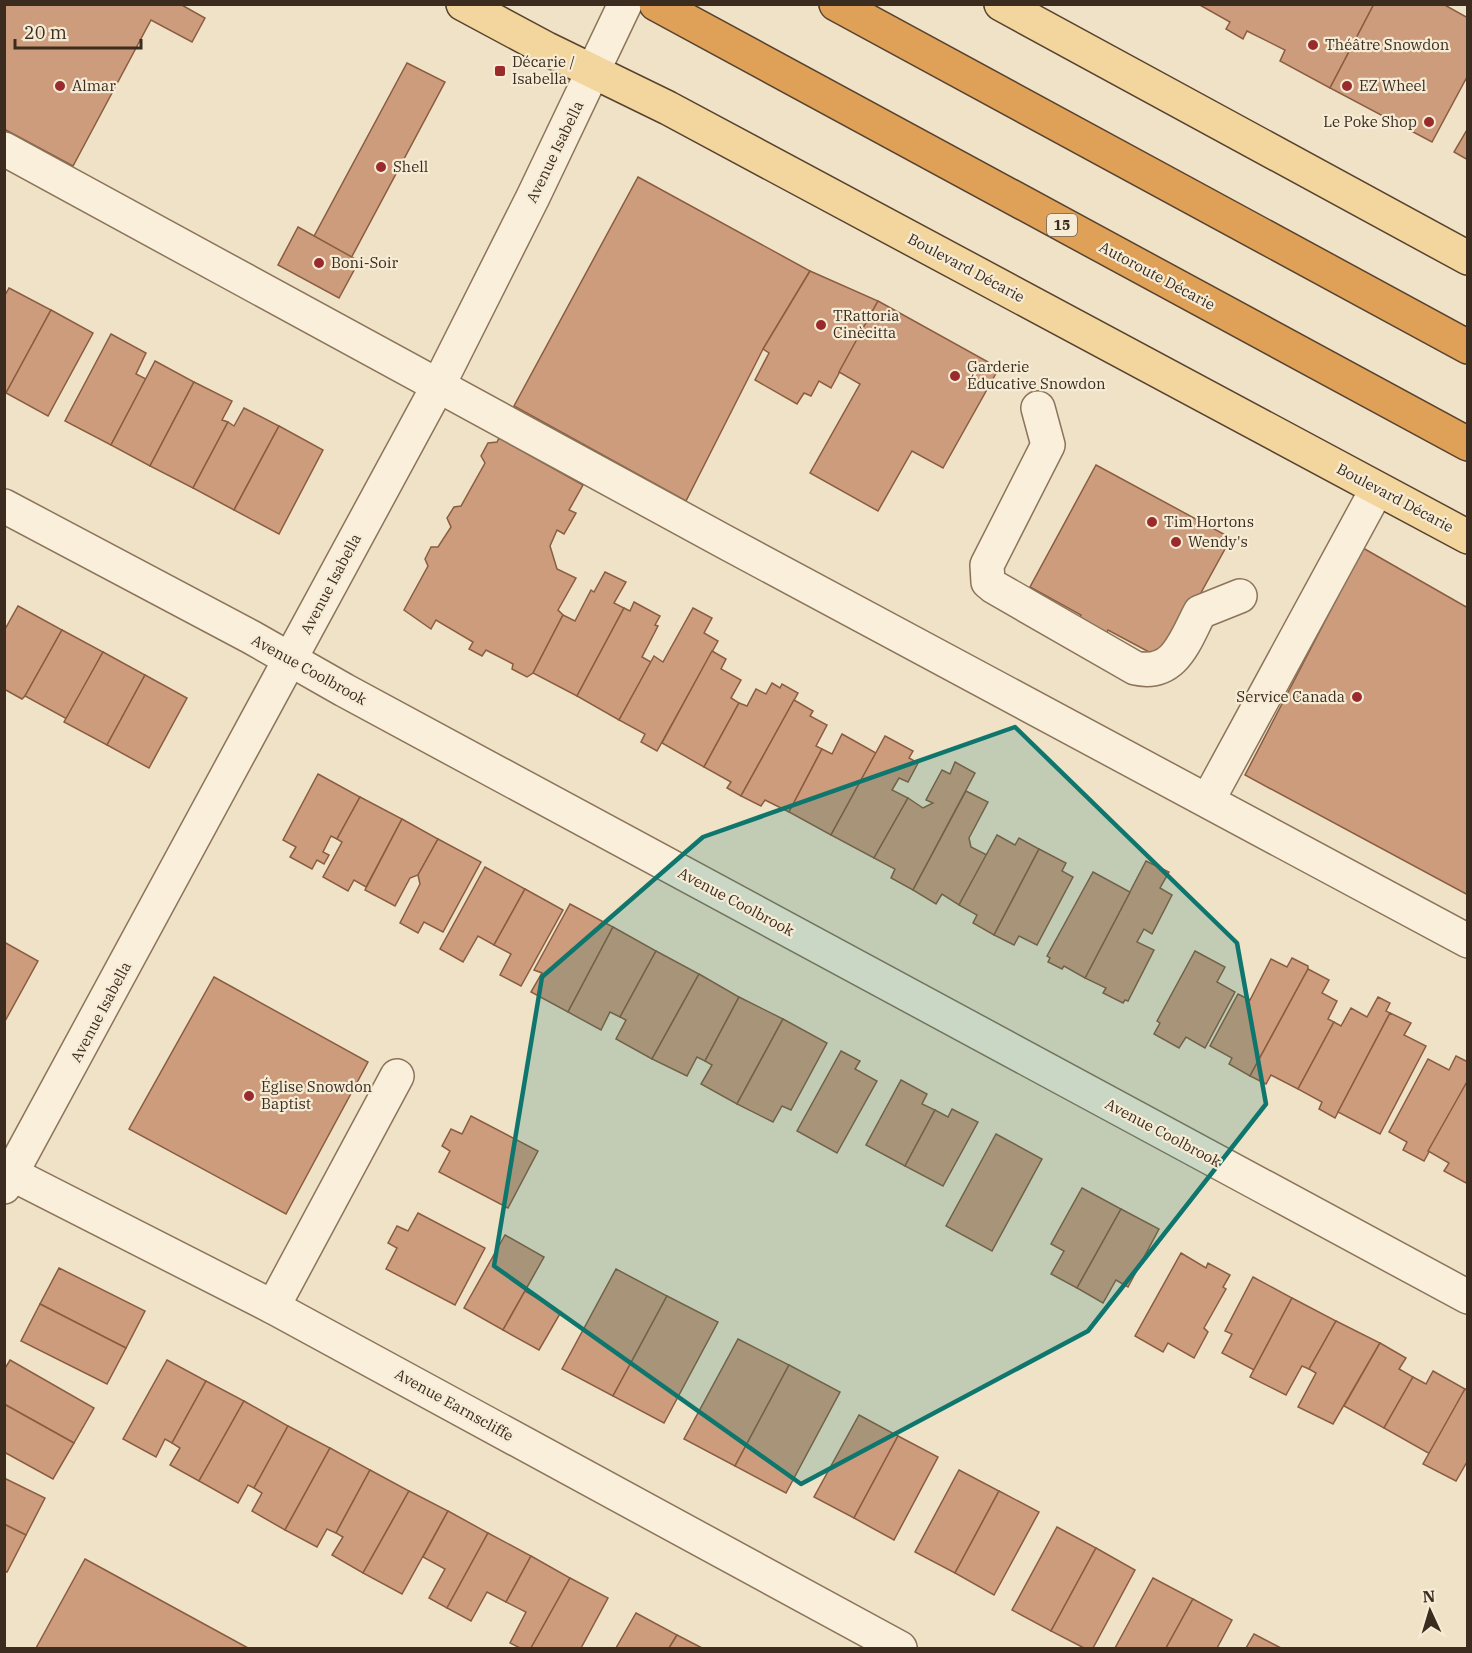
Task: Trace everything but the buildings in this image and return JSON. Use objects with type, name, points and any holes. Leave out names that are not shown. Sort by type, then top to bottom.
[{"type":"highway","name":"Autoroute Décarie","points":[[656,4],[1467,444]]},
{"type":"highway","points":[[836,4],[1467,347]]},
{"type":"main road","name":"Boulevard Décarie","points":[[463,4],[594,73],[668,108],[1467,537]]},
{"type":"main road","points":[[1001,4],[1467,258]]},
{"type":"street","name":"Avenue Isabella","points":[[7,1177],[438,386],[594,73],[625,4]]},
{"type":"street","points":[[4,149],[438,386],[1467,941]]},
{"type":"street","points":[[1038,408],[1048,445],[991,556],[986,572],[988,582],[1136,668],[1144,670],[1167,665],[1175,658],[1200,612],[1240,596]]},
{"type":"street","points":[[1208,801],[1377,489]]},
{"type":"street","name":"Avenue Coolbrook","points":[[4,506],[241,632],[290,661],[1467,1298]]},
{"type":"street","points":[[273,1307],[397,1076]]},
{"type":"street","name":"Avenue Earnscliffe","points":[[7,1177],[273,1307],[900,1648]]},
{"type":"highlighted area","points":[[1015,727],[1237,943],[1266,1104],[1088,1331],[801,1484],[494,1266],[542,977],[703,837]]},
{"type":"place","name":"Théâtre Snowdon","points":[[1313,45]]},
{"type":"place","name":"Décarie / Isabella","points":[[500,71]]},
{"type":"place","name":"Almar","points":[[60,86]]},
{"type":"place","name":"EZ Wheel","points":[[1347,86]]},
{"type":"place","name":"Le Poke Shop","points":[[1429,122]]},
{"type":"place","name":"Shell","points":[[381,167]]},
{"type":"place","name":"Boni-Soir","points":[[319,263]]},
{"type":"place","name":"TRattoria Cinècitta","points":[[821,325]]},
{"type":"place","name":"Garderie Éducative Snowdon","points":[[955,376]]},
{"type":"place","name":"Tim Hortons","points":[[1152,522]]},
{"type":"place","name":"Wendy's","points":[[1176,542]]},
{"type":"place","name":"Service Canada","points":[[1357,697]]},
{"type":"place","name":"Église Snowdon Baptist","points":[[249,1096]]}]
